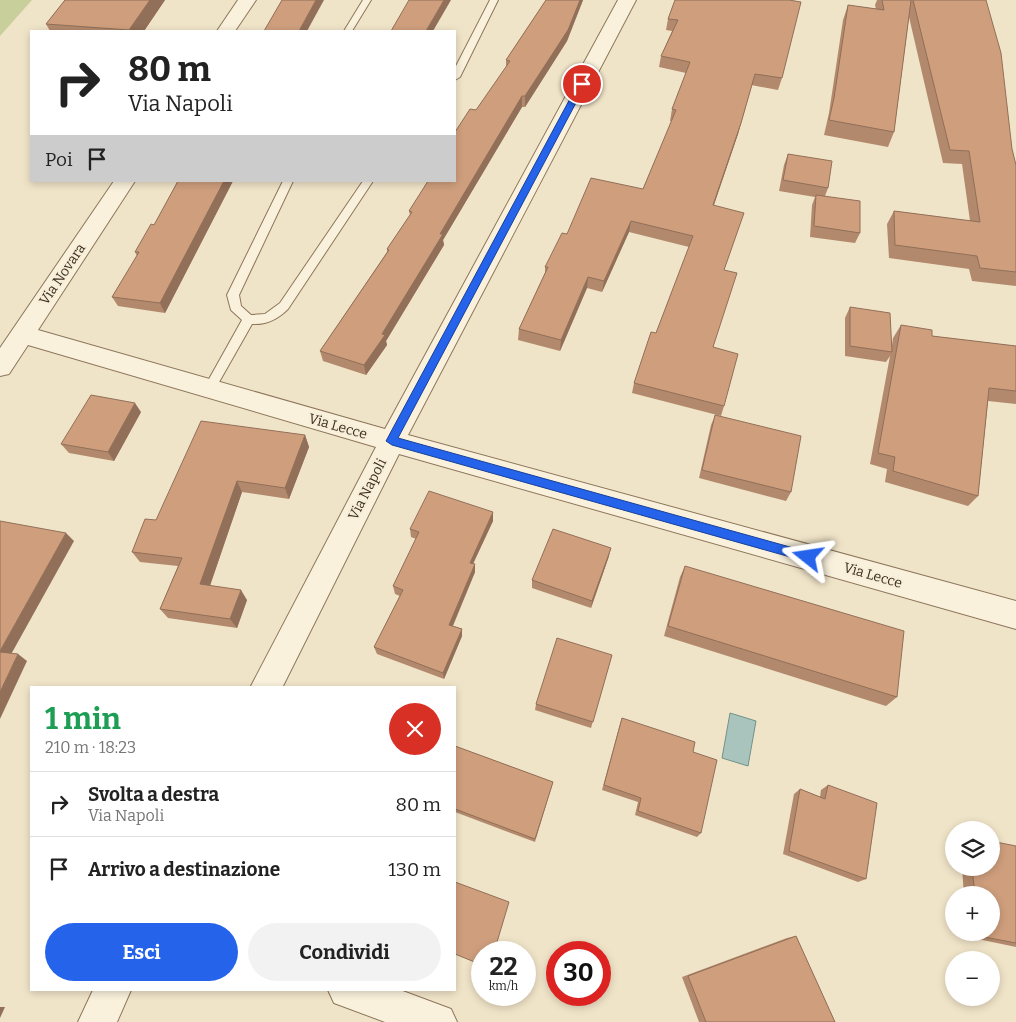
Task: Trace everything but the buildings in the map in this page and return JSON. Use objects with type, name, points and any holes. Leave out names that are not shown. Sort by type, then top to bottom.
[{"type":"street","points":[[227,30],[247,0]]},
{"type":"street","name":"Via Napoli","points":[[265,686],[392,441],[627,0]]},
{"type":"street","name":"Via Novara","points":[[0,367],[123,182]]},
{"type":"street","name":"Via Lecce","points":[[21,334],[392,441],[1016,615]]},
{"type":"street","points":[[97,1022],[112,991]]},
{"type":"street","points":[[350,991],[438,1022]]},
{"type":"lane","points":[[349,30],[367,0]]},
{"type":"lane","points":[[456,75],[494,0]]},
{"type":"lane","points":[[288,182],[234,295],[233,303],[236,310],[240,315],[249,319],[268,318],[284,306],[367,182]]},
{"type":"lane","points":[[210,388],[249,319]]},
{"type":"green space","points":[[0,0],[32,0],[0,36]]},
{"type":"water","points":[[730,713],[756,721],[748,766],[722,758]]},
{"type":"route","points":[[582,84],[392,441],[808,557]]}]
